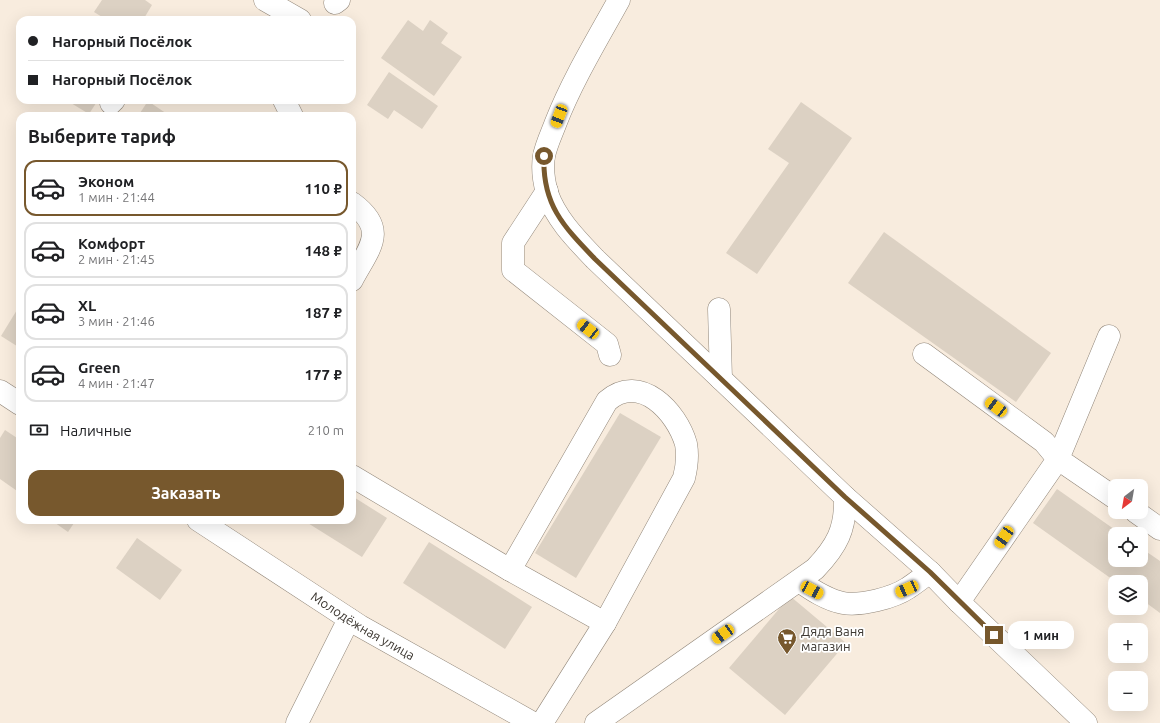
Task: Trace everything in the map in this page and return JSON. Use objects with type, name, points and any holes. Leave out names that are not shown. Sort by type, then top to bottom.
[{"type":"street","points":[[264,0],[293,16]]},
{"type":"street","points":[[619,0],[576,78],[544,156],[544,179],[551,203],[558,214],[572,235],[595,259],[845,497],[930,572],[959,602],[1086,723]]},
{"type":"street","points":[[547,191],[513,243],[513,270],[607,344],[610,355]]},
{"type":"street","points":[[356,207],[371,221],[374,231],[373,240],[356,272]]},
{"type":"street","points":[[719,309],[721,379]]},
{"type":"street","points":[[959,602],[1058,459],[1109,336]]},
{"type":"street","points":[[924,354],[1044,442],[1058,459],[1108,493]]},
{"type":"street","points":[[0,391],[16,401]]},
{"type":"street","points":[[510,570],[607,401],[616,394],[626,391],[637,392],[647,394],[667,408],[676,422],[686,445],[687,465],[684,478],[605,624],[542,723]]},
{"type":"street","points":[[356,478],[510,570],[605,624]]},
{"type":"street","points":[[596,723],[799,581],[822,561],[834,546],[844,523],[845,497]]},
{"type":"street","points":[[1146,519],[1160,529]]},
{"type":"street","name":"Молодёжная улица","points":[[213,524],[225,527],[349,619],[533,723]]},
{"type":"street","points":[[799,581],[833,600],[843,603],[862,603],[892,596],[907,589],[930,572]]},
{"type":"street","points":[[297,723],[349,619]]},
{"type":"building","points":[[102,0],[145,0],[152,5],[145,16],[100,16],[94,12]]},
{"type":"building","points":[[408,20],[423,31],[430,20],[448,33],[441,43],[462,57],[434,96],[381,58]]},
{"type":"building","points":[[389,72],[438,106],[422,129],[394,110],[388,119],[367,105]]},
{"type":"building","points":[[801,102],[852,138],[757,274],[726,253],[789,163],[768,149]]},
{"type":"building","points":[[73,104],[95,104],[90,112],[86,112]]},
{"type":"building","points":[[146,104],[152,104],[164,112],[141,112]]},
{"type":"building","points":[[884,232],[1051,353],[1016,402],[848,283]]},
{"type":"building","points":[[16,312],[16,345],[1,336]]},
{"type":"building","points":[[620,413],[661,437],[576,578],[535,553]]},
{"type":"building","points":[[5,430],[16,437],[16,490],[0,479],[0,438]]},
{"type":"building","points":[[1057,489],[1111,527],[1108,527],[1108,567],[1148,567],[1148,553],[1160,561],[1160,613],[1148,604],[1148,575],[1108,575],[1108,576],[1033,523]]},
{"type":"building","points":[[356,499],[387,518],[362,557],[309,524],[356,524]]},
{"type":"building","points":[[57,524],[73,524],[68,532]]},
{"type":"building","points":[[137,538],[182,570],[160,600],[116,568]]},
{"type":"building","points":[[429,542],[532,607],[505,649],[403,583]]},
{"type":"building","name":"Дядя Ваня магазин","points":[[790,596],[846,643],[785,715],[729,668]]},
{"type":"place","name":"Дядя Ваня магазин","points":[[787,655]]},
{"type":"route","points":[[544,156],[544,179],[551,203],[572,235],[595,259],[845,497],[930,572],[994,635]]}]
